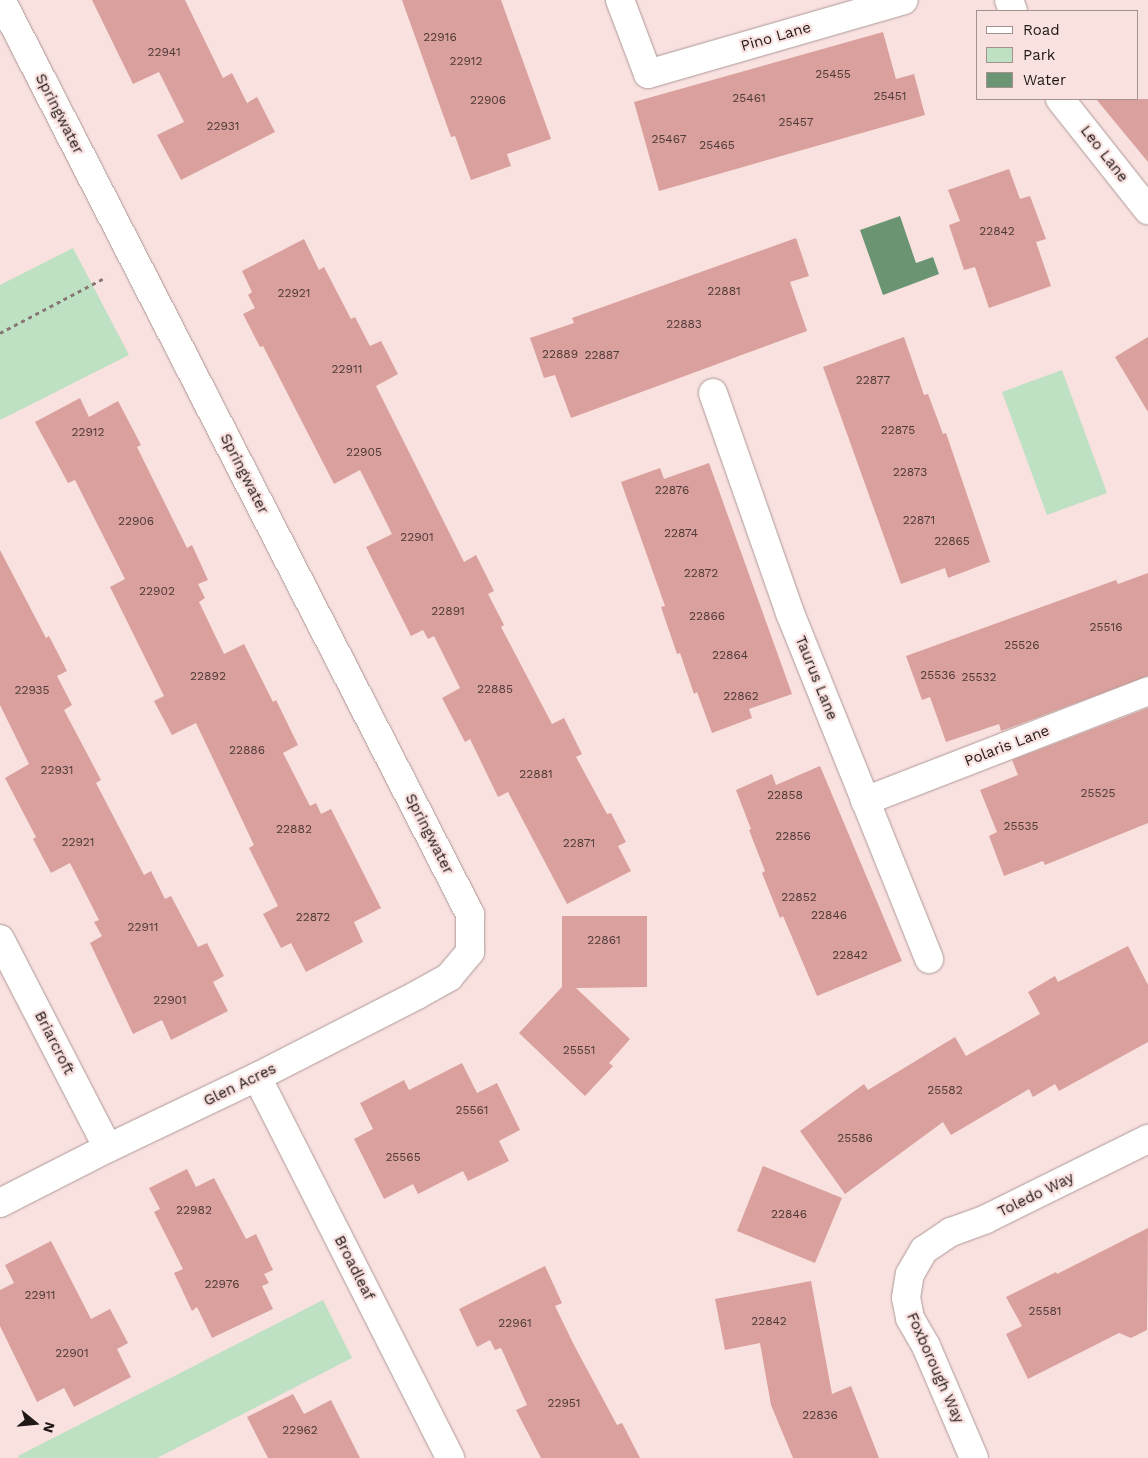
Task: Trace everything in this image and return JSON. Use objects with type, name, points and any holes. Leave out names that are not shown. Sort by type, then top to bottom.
[{"type":"street","name":"Springwater","points":[[1,0],[470,914],[470,952]]},
{"type":"street","name":"Pino Lane","points":[[620,0],[648,74],[904,0]]},
{"type":"street","name":"Leo Lane","points":[[1061,100],[1148,210]]},
{"type":"street","name":"Taurus Lane","points":[[713,393],[790,613],[929,960]]},
{"type":"street","name":"Polaris Lane","points":[[865,801],[1148,691]]},
{"type":"street","name":"Briarcroft","points":[[0,939],[108,1148]]},
{"type":"street","name":"Glen Acres","points":[[0,1203],[108,1148],[257,1078],[449,978],[470,952]]},
{"type":"street","name":"Broadleaf","points":[[257,1078],[450,1458]]},
{"type":"street","name":"Toledo Way","points":[[924,1250],[951,1232],[986,1219],[1148,1139]]},
{"type":"street","name":"Foxborough Way","points":[[924,1250],[910,1274],[906,1298],[909,1312],[974,1458]]},
{"type":"path","points":[[0,333],[135,261]]},
{"type":"green space","points":[[73,248],[129,355],[0,420],[0,285]]},
{"type":"green space","points":[[1062,370],[1107,493],[1047,515],[1002,392]]},
{"type":"green space","points":[[323,1300],[352,1358],[157,1458],[19,1458],[18,1456]]},
{"type":"water","points":[[900,216],[916,263],[933,257],[939,274],[883,295],[860,230]]},
{"type":"building","points":[[92,0],[185,0],[223,78],[232,73],[247,103],[257,97],[275,132],[181,180],[157,135],[184,122],[159,72],[133,84]]},
{"type":"building","points":[[402,0],[501,0],[551,139],[507,154],[511,166],[471,180],[455,136],[451,137]]},
{"type":"building","points":[[883,32],[896,79],[914,74],[925,115],[659,191],[634,102]]},
{"type":"building","points":[[1148,99],[1148,162],[1097,100]]},
{"type":"building","points":[[1009,169],[1020,199],[1030,196],[1046,239],[1036,242],[1051,286],[989,308],[975,267],[964,270],[949,225],[960,221],[948,190]]},
{"type":"building","points":[[796,238],[809,276],[790,282],[807,331],[571,418],[555,375],[544,378],[530,338],[574,323],[572,318]]},
{"type":"building","points":[[304,239],[319,270],[324,267],[351,319],[355,317],[370,346],[381,341],[398,374],[376,386],[464,562],[476,555],[494,591],[488,594],[504,625],[501,627],[552,724],[564,718],[582,754],[576,757],[607,814],[611,813],[626,842],[618,846],[631,871],[567,904],[508,792],[498,797],[470,739],[465,742],[442,698],[460,688],[434,636],[428,639],[423,630],[411,636],[366,547],[392,534],[360,470],[334,484],[263,346],[260,347],[243,314],[255,308],[248,295],[252,292],[242,271]]},
{"type":"building","points":[[904,337],[924,395],[928,394],[943,434],[946,433],[990,562],[948,578],[945,568],[901,584],[823,367]]},
{"type":"building","points":[[1148,337],[1148,412],[1115,357]]},
{"type":"building","points":[[80,398],[89,417],[118,401],[141,445],[137,447],[187,548],[192,545],[208,580],[198,584],[205,598],[199,602],[224,654],[244,644],[273,702],[276,700],[298,745],[283,753],[310,806],[316,803],[321,814],[331,809],[381,908],[354,922],[363,942],[306,972],[291,943],[281,948],[263,914],[278,906],[249,848],[254,845],[196,723],[172,735],[154,701],[164,696],[110,587],[125,579],[75,480],[68,483],[35,422]]},
{"type":"building","points":[[709,463],[792,694],[749,709],[752,718],[712,733],[697,692],[694,694],[680,653],[677,654],[661,607],[665,606],[621,482],[660,468],[664,479]]},
{"type":"building","points":[[0,550],[46,638],[49,636],[67,671],[57,676],[72,705],[64,710],[101,780],[96,783],[144,875],[151,871],[165,899],[171,896],[198,947],[207,943],[224,976],[213,982],[228,1011],[171,1040],[162,1020],[133,1034],[90,943],[102,936],[94,922],[99,920],[70,863],[51,873],[33,839],[36,837],[5,778],[29,764],[0,705]]},
{"type":"building","points":[[1148,573],[1148,676],[1001,731],[999,724],[946,742],[930,697],[922,700],[906,656],[1116,580],[1118,584]]},
{"type":"building","points":[[1148,708],[1148,823],[1045,865],[1043,861],[1004,876],[989,836],[997,832],[980,790],[1018,775],[1012,760]]},
{"type":"building","points":[[820,766],[902,961],[817,996],[783,916],[780,918],[762,873],[765,871],[736,790],[772,774],[776,785]]},
{"type":"building","points":[[562,916],[647,916],[647,987],[576,988],[630,1039],[609,1063],[613,1066],[585,1096],[519,1033],[562,987]]},
{"type":"building","points":[[1128,946],[1148,985],[1148,1042],[1059,1091],[1055,1084],[1033,1097],[1029,1089],[951,1135],[943,1122],[845,1194],[800,1131],[864,1084],[868,1090],[955,1037],[966,1056],[1040,1014],[1028,992],[1055,976],[1058,982]]},
{"type":"building","points":[[462,1063],[477,1093],[497,1083],[520,1130],[499,1141],[509,1161],[468,1181],[463,1171],[418,1194],[413,1184],[384,1199],[354,1139],[373,1129],[360,1103],[404,1080],[409,1090]]},
{"type":"building","points":[[763,1166],[842,1198],[815,1263],[737,1231]]},
{"type":"building","points":[[187,1169],[196,1187],[214,1178],[246,1239],[256,1234],[273,1270],[264,1274],[269,1283],[262,1286],[273,1309],[212,1338],[197,1307],[192,1311],[174,1273],[183,1269],[154,1212],[160,1209],[149,1188]]},
{"type":"building","points":[[1148,1228],[1147,1330],[1131,1338],[1119,1333],[1028,1379],[1006,1334],[1022,1326],[1006,1297],[1056,1272],[1057,1274]]},
{"type":"building","points":[[51,1241],[91,1319],[110,1309],[128,1343],[117,1349],[131,1377],[74,1407],[64,1388],[37,1402],[0,1326],[0,1290],[14,1283],[5,1265]]},
{"type":"building","points":[[545,1266],[562,1303],[555,1306],[575,1347],[617,1425],[622,1423],[640,1458],[541,1458],[516,1410],[527,1405],[501,1348],[495,1350],[490,1340],[477,1347],[459,1309]]},
{"type":"building","points":[[811,1281],[832,1394],[851,1386],[879,1458],[793,1458],[771,1405],[760,1343],[725,1350],[715,1299]]},
{"type":"building","points":[[293,1394],[304,1414],[331,1400],[360,1458],[268,1458],[247,1417]]}]
